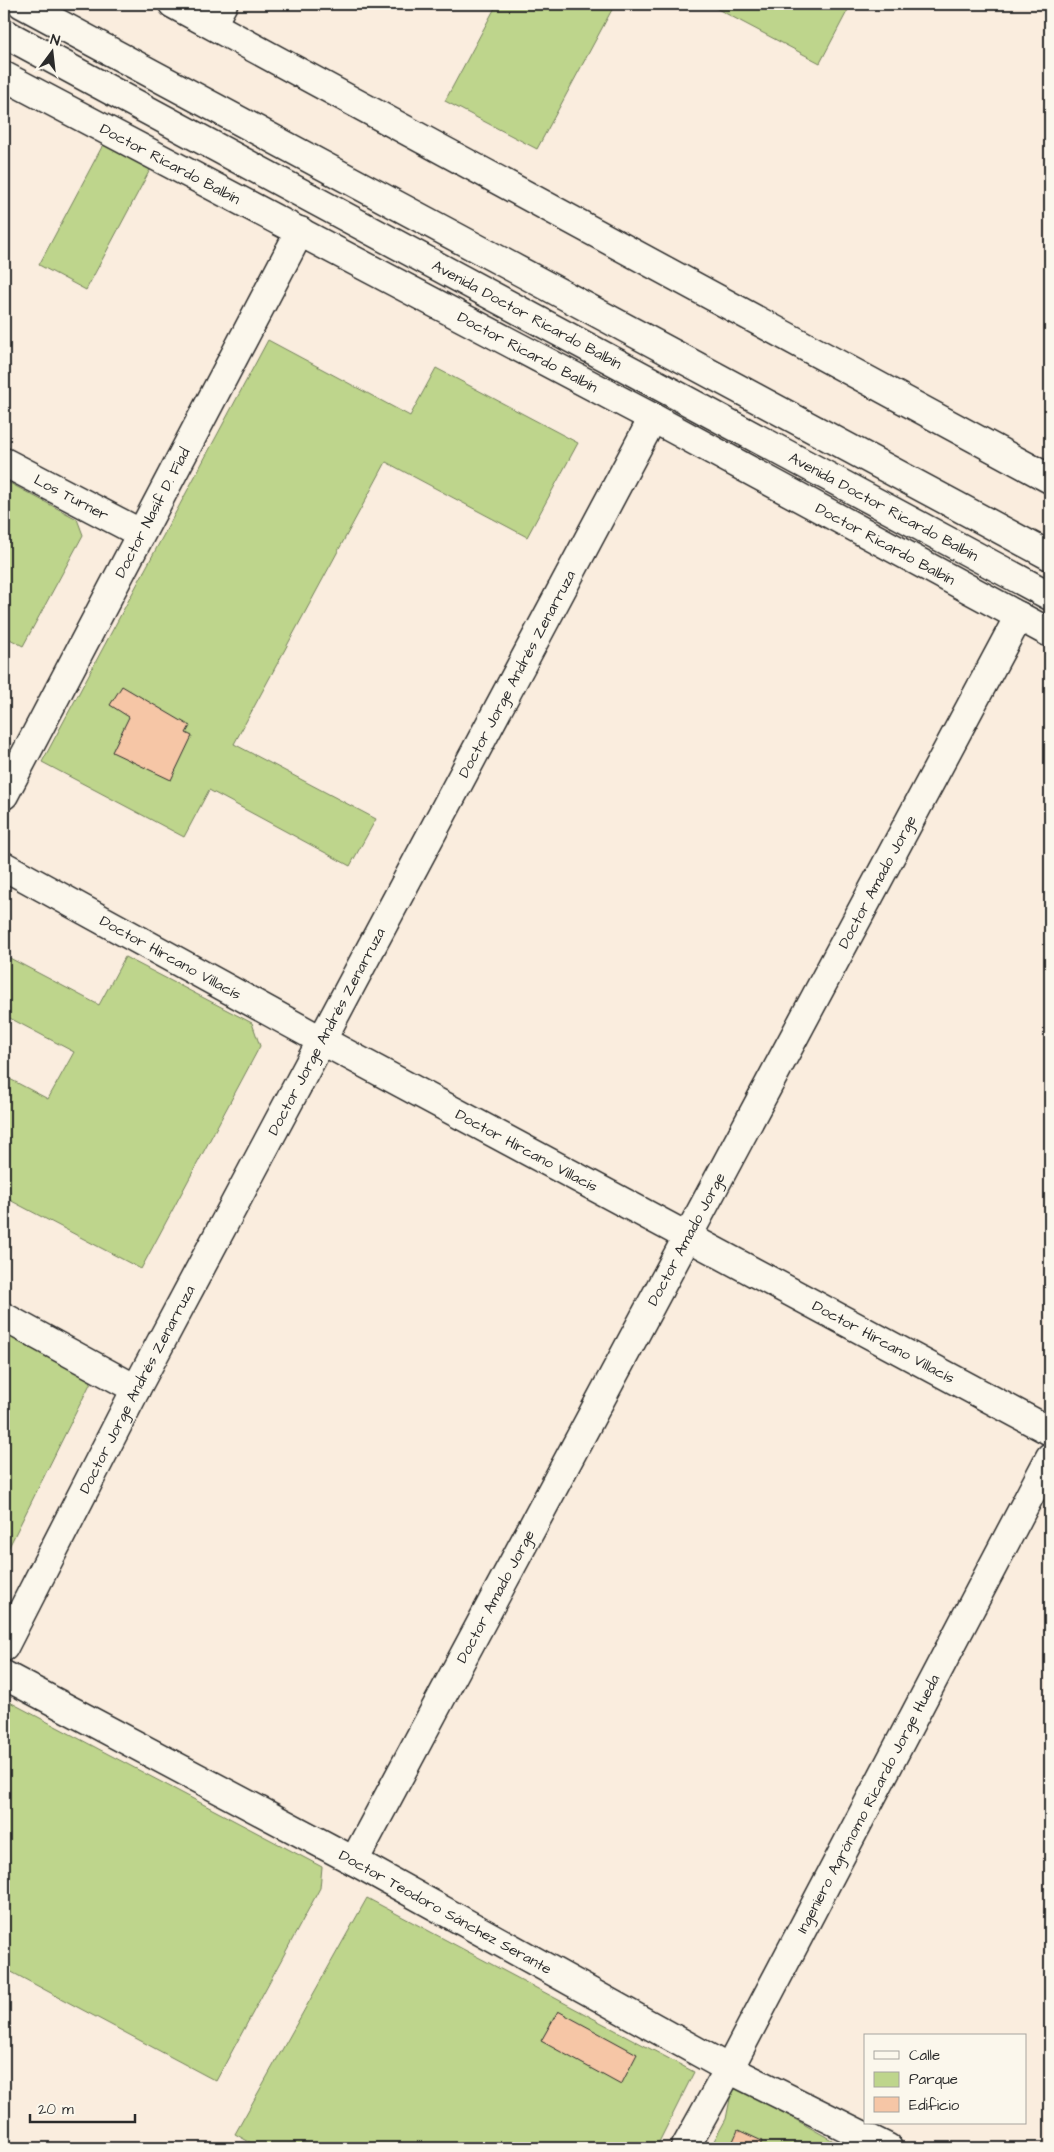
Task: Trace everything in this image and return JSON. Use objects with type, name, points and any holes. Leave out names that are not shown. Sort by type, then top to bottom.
[{"type":"street","points":[[22,4],[1050,556]]},
{"type":"street","points":[[173,4],[217,14],[1050,479]]},
{"type":"street","name":"Avenida Doctor Ricardo Balbín","points":[[4,33],[1050,596]]},
{"type":"street","name":"Doctor Ricardo Balbín","points":[[4,76],[653,418],[1050,633]]},
{"type":"street","name":"Doctor Nasif D. Fiad","points":[[4,795],[300,231]]},
{"type":"street","name":"Doctor Jorge Andrés Zenarruza","points":[[4,1647],[136,1389],[320,1040],[653,418]]},
{"type":"street","name":"Los Turner","points":[[4,462],[140,533]]},
{"type":"street","name":"Doctor Amado Jorge","points":[[354,1861],[1019,616]]},
{"type":"street","name":"Doctor Hircano Villacís","points":[[4,866],[320,1040],[688,1235],[1050,1431]]},
{"type":"street","points":[[4,1317],[136,1389]]},
{"type":"street","name":"Ingeniero Agrónomo Ricardo Jorge Hueda","points":[[685,2148],[729,2069],[1050,1457]]},
{"type":"street","name":"Doctor Teodoro Sánchez Serante","points":[[4,1675],[354,1861],[729,2069],[888,2148]]},
{"type":"green space","points":[[497,4],[615,4],[537,149],[445,101]]},
{"type":"green space","points":[[708,4],[851,4],[820,63]]},
{"type":"green space","points":[[104,143],[151,168],[86,290],[39,265]]},
{"type":"green space","points":[[268,340],[410,416],[436,368],[578,443],[527,537],[386,462],[234,744],[376,819],[350,866],[209,790],[184,837],[42,762]]},
{"type":"green space","points":[[4,480],[77,519],[83,535],[23,646],[4,636]]},
{"type":"green space","points":[[4,955],[99,1005],[125,957],[252,1023],[260,1046],[141,1269],[4,1197],[4,1076],[48,1099],[74,1052],[4,1015]]},
{"type":"green space","points":[[4,1328],[94,1376],[4,1557]]},
{"type":"green space","points":[[4,1699],[322,1867],[320,1888],[216,2081],[4,1968]]},
{"type":"green space","points":[[367,1898],[694,2072],[656,2148],[260,2148],[235,2134]]},
{"type":"green space","points":[[736,2086],[846,2148],[710,2148],[726,2119],[731,2094]]},
{"type":"building","points":[[122,686],[190,726],[186,733],[192,736],[171,780],[112,752],[129,717],[110,705]]},
{"type":"building","points":[[558,2011],[637,2054],[621,2085],[541,2041]]},
{"type":"building","points":[[738,2130],[762,2141],[759,2148],[730,2148]]}]
